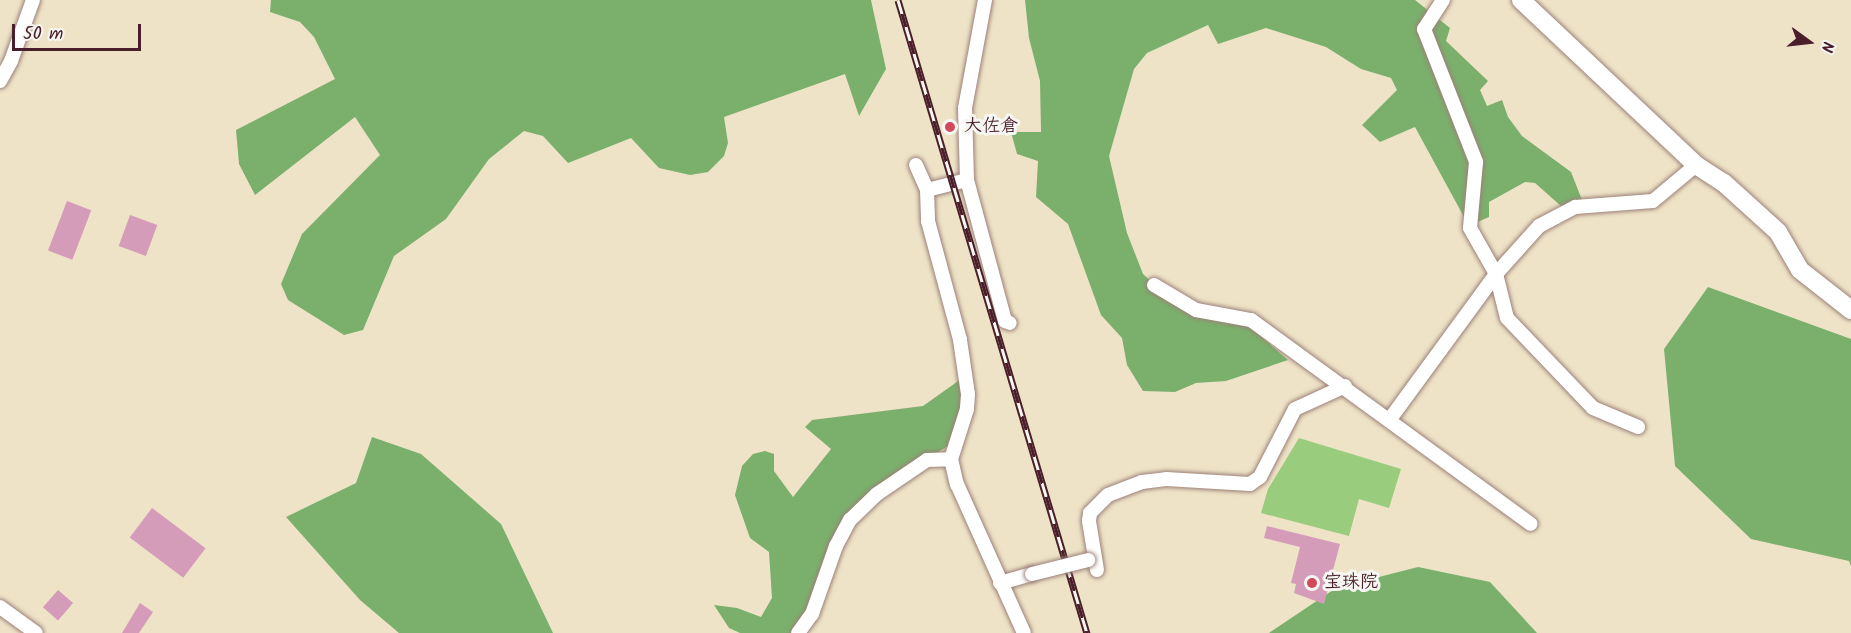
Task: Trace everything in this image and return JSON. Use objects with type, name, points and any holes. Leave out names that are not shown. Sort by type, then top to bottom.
[{"type":"street","points":[[0,81],[11,61],[33,0]]},
{"type":"street","points":[[986,0],[965,108],[967,180],[1005,321],[1010,323]]},
{"type":"street","points":[[1443,0],[1424,29],[1476,162],[1470,228],[1496,274],[1507,318],[1593,408],[1638,427]]},
{"type":"street","points":[[1521,0],[1696,165],[1724,183],[1778,232],[1800,270],[1851,310]]},
{"type":"street","points":[[916,165],[927,190],[928,221],[960,340],[968,394],[967,409],[951,459],[957,484],[1024,633]]},
{"type":"street","points":[[1390,419],[1496,274],[1539,226],[1567,210],[1646,203],[1696,165]]},
{"type":"street","points":[[927,190],[967,180]]},
{"type":"street","points":[[1154,285],[1166,288],[1196,310],[1251,320],[1345,386],[1531,524]]},
{"type":"street","points":[[1000,583],[1032,574],[1093,563],[1090,513],[1108,495],[1142,482],[1166,480],[1250,484],[1260,477],[1295,410],[1345,386]]},
{"type":"street","points":[[798,633],[812,614],[836,546],[850,520],[871,499],[927,460],[951,459]]},
{"type":"street","points":[[0,607],[36,633]]},
{"type":"green space","points":[[271,0],[871,0],[886,69],[859,116],[845,74],[724,117],[728,143],[724,156],[708,172],[690,175],[659,168],[631,138],[568,163],[543,136],[524,131],[489,159],[446,219],[394,256],[363,330],[344,335],[288,300],[281,284],[302,234],[380,155],[355,117],[255,195],[239,164],[236,130],[335,79],[314,37],[300,22],[270,12]]},
{"type":"green space","points":[[1025,0],[1415,0],[1450,28],[1446,41],[1488,81],[1480,90],[1487,106],[1502,100],[1508,117],[1522,136],[1571,172],[1582,200],[1561,206],[1535,183],[1525,182],[1489,202],[1489,217],[1473,224],[1464,217],[1415,127],[1380,142],[1362,125],[1397,90],[1391,78],[1361,69],[1326,47],[1266,28],[1218,44],[1208,25],[1147,53],[1134,69],[1109,156],[1127,233],[1143,274],[1165,294],[1192,314],[1248,325],[1288,360],[1226,381],[1196,383],[1175,392],[1143,391],[1127,365],[1122,338],[1101,315],[1068,224],[1036,197],[1038,161],[1017,154],[1011,132],[1041,132],[1040,81],[1029,38]]},
{"type":"green space","points":[[1708,287],[1851,339],[1851,566],[1849,561],[1751,539],[1675,466],[1664,349]]},
{"type":"green space","points":[[961,379],[962,411],[950,445],[873,491],[845,516],[835,532],[814,602],[791,633],[740,633],[729,628],[714,605],[737,608],[761,617],[772,598],[769,552],[750,538],[735,495],[742,466],[753,454],[765,451],[774,454],[774,471],[793,497],[831,449],[805,427],[812,420],[923,406]]},
{"type":"green space","points":[[372,437],[421,454],[501,524],[553,633],[399,633],[360,600],[286,517],[356,483]]},
{"type":"green space","points":[[1299,438],[1401,469],[1389,508],[1359,499],[1349,536],[1261,513],[1268,489]]},
{"type":"green space","points":[[1418,567],[1490,582],[1537,633],[1269,633],[1336,588]]},
{"type":"building","points":[[67,201],[91,210],[72,260],[48,250]]},
{"type":"building","points":[[130,215],[157,225],[146,256],[119,246]]},
{"type":"building","points":[[152,508],[206,548],[183,578],[130,538]]},
{"type":"building","points":[[1267,526],[1340,544],[1324,604],[1294,593],[1296,584],[1291,583],[1300,547],[1264,538]]},
{"type":"building","points":[[58,590],[73,603],[58,620],[43,607]]},
{"type":"building","points":[[140,603],[153,612],[139,633],[122,633]]},
{"type":"railway","points":[[898,0],[1087,633]]},
{"type":"place","name":"大佐倉","points":[[950,127]]},
{"type":"place","name":"宝珠院","points":[[1312,583]]}]
